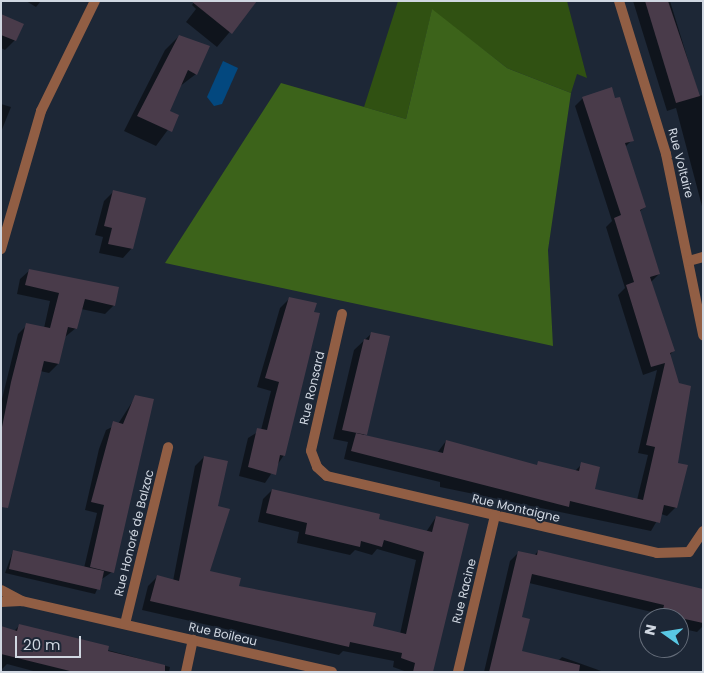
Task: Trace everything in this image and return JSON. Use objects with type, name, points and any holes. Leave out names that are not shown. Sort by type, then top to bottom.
[{"type":"street","points":[[1,249],[41,111],[95,1]]},
{"type":"street","name":"Rue Voltaire","points":[[619,1],[662,139],[689,261],[703,336]]},
{"type":"street","points":[[689,261],[703,257]]},
{"type":"street","name":"Rue Ronsard","points":[[317,467],[312,442],[342,314]]},
{"type":"street","name":"Rue Honoré de Balzac","points":[[125,624],[168,447]]},
{"type":"street","name":"Rue Montaigne","points":[[317,467],[335,479],[674,556],[689,552],[703,531]]},
{"type":"street","name":"Rue Racine","points":[[458,672],[495,515]]},
{"type":"street","name":"Rue Boileau","points":[[1,590],[22,601],[332,672]]},
{"type":"street","name":"Rue Boileau","points":[[1,602],[22,601]]},
{"type":"street","points":[[186,672],[193,640]]},
{"type":"green space","points":[[398,1],[567,1],[587,78],[577,74],[571,93],[507,68],[432,10],[406,119],[364,107]]},
{"type":"green space","points":[[432,9],[507,68],[571,93],[548,250],[553,346],[165,263],[281,83],[406,119]]},
{"type":"water","points":[[223,61],[238,68],[222,104],[214,106],[207,97]]},
{"type":"building","points":[[191,1],[257,1],[232,34]]},
{"type":"building","points":[[645,1],[668,1],[700,96],[676,103]]},
{"type":"building","points":[[1,14],[24,24],[16,41],[1,35]]},
{"type":"building","points":[[179,35],[210,46],[197,75],[188,70],[170,111],[179,115],[172,132],[137,116]]},
{"type":"building","points":[[612,87],[615,98],[620,97],[634,141],[625,143],[646,207],[640,210],[660,274],[650,277],[675,351],[670,353],[679,383],[691,386],[678,463],[688,465],[677,508],[664,505],[660,523],[570,501],[569,507],[351,451],[356,433],[443,453],[446,440],[537,465],[538,461],[579,471],[581,462],[600,467],[595,489],[643,500],[655,447],[646,445],[665,363],[651,367],[626,285],[634,282],[614,218],[621,215],[582,97]]},
{"type":"building","points":[[113,190],[146,198],[133,249],[108,244],[112,228],[104,226]]},
{"type":"building","points":[[29,269],[119,287],[115,306],[85,299],[77,329],[68,327],[59,364],[44,361],[8,508],[1,507],[1,432],[11,382],[26,323],[50,328],[59,293],[25,285]]},
{"type":"building","points":[[289,297],[317,303],[314,312],[320,313],[285,456],[280,455],[276,475],[248,467],[257,428],[267,430],[279,382],[265,378]]},
{"type":"building","points":[[371,332],[390,336],[367,435],[342,430],[364,339],[369,340]]},
{"type":"building","points":[[135,395],[154,399],[114,573],[90,567],[104,505],[91,502],[113,421],[123,424]]},
{"type":"building","points":[[204,456],[228,461],[218,506],[230,509],[210,571],[241,578],[239,586],[376,613],[373,626],[406,634],[424,552],[384,540],[382,547],[361,541],[360,547],[305,534],[307,523],[266,513],[272,489],[380,514],[379,519],[432,532],[436,516],[469,524],[433,672],[413,672],[415,663],[401,658],[402,653],[350,642],[349,647],[150,601],[157,575],[179,581]]},
{"type":"building","points":[[13,550],[104,571],[100,590],[9,569]]},
{"type":"building","points":[[538,550],[703,589],[703,623],[689,620],[689,608],[663,608],[664,605],[532,574],[522,617],[530,619],[522,651],[580,665],[579,672],[489,672],[518,551],[537,555]]},
{"type":"building","points":[[19,624],[109,646],[108,651],[165,665],[165,672],[74,672],[1,654],[1,626],[17,631]]}]
